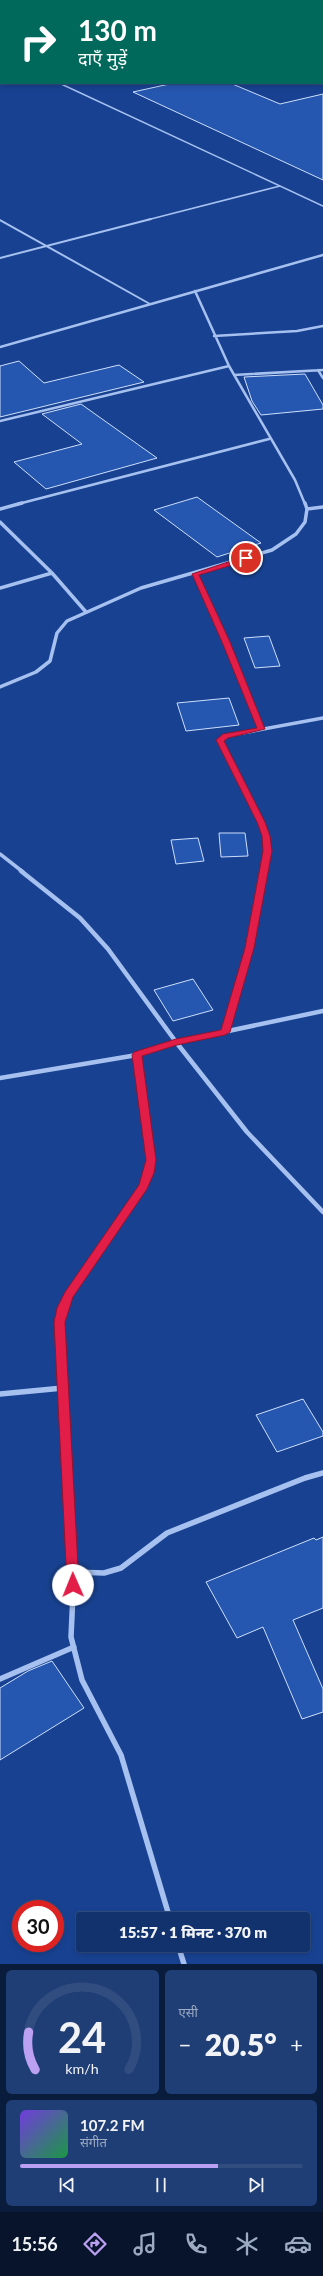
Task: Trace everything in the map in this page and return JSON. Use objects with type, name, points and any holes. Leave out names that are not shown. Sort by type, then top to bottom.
[{"type":"street","points":[[0,347],[323,255]]},
{"type":"street","points":[[0,687],[36,672],[50,661],[57,632],[67,621],[141,588],[195,574],[272,550],[296,534],[305,522],[307,509],[295,480],[269,439],[229,366],[214,336],[195,291]]},
{"type":"street","points":[[214,336],[296,331],[323,326]]},
{"type":"street","points":[[0,421],[229,366]]},
{"type":"street","points":[[318,370],[323,378]]},
{"type":"street","points":[[234,375],[323,370]]},
{"type":"street","points":[[0,509],[269,439]]},
{"type":"street","points":[[307,509],[323,507]]},
{"type":"street","points":[[0,522],[52,572],[86,612]]},
{"type":"street","points":[[0,588],[52,572]]},
{"type":"street","points":[[195,574],[226,642],[261,729]]},
{"type":"street","points":[[225,1032],[249,948],[268,851],[266,836],[261,822],[220,740],[226,736],[323,718]]},
{"type":"street","points":[[0,854],[80,918],[108,949],[176,1042],[247,1132],[323,1212]]},
{"type":"street","points":[[0,1078],[137,1055],[176,1042],[323,1011]]},
{"type":"street","points":[[137,1055],[151,1160],[149,1173],[143,1186],[69,1295],[63,1308],[60,1322],[74,1572],[71,1637],[82,1680],[121,1755],[168,1912]]},
{"type":"street","points":[[0,1394],[63,1388]]},
{"type":"street","points":[[74,1572],[115,1571],[126,1565],[156,1538],[305,1478],[323,1473]]},
{"type":"street","points":[[0,1679],[74,1647]]},
{"type":"street","points":[[180,1952],[184,1964]]},
{"type":"lane","points":[[61,84],[323,206]]},
{"type":"lane","points":[[0,258],[280,186]]},
{"type":"lane","points":[[0,220],[45,247],[150,304]]},
{"type":"building","points":[[169,84],[232,84],[280,104],[323,94],[323,180],[133,92]]},
{"type":"building","points":[[19,361],[44,383],[119,365],[144,382],[0,417],[0,366]]},
{"type":"building","points":[[305,374],[323,405],[323,409],[261,415],[252,401],[244,377]]},
{"type":"building","points":[[81,404],[157,458],[46,489],[14,462],[82,444],[42,414]]},
{"type":"building","points":[[197,497],[261,543],[217,557],[154,510]]},
{"type":"building","points":[[269,636],[280,666],[255,668],[244,638]]},
{"type":"building","points":[[229,698],[239,725],[186,731],[177,703]]},
{"type":"building","points":[[219,833],[245,833],[248,856],[221,857]]},
{"type":"building","points":[[198,838],[204,861],[176,864],[171,840]]},
{"type":"building","points":[[193,979],[213,1010],[173,1021],[154,990]]},
{"type":"building","points":[[303,1399],[323,1432],[323,1436],[277,1452],[256,1415]]},
{"type":"building","points":[[323,1537],[323,1608],[293,1620],[323,1689],[323,1712],[302,1719],[263,1627],[237,1638],[206,1582],[314,1538],[316,1540]]},
{"type":"building","points":[[52,1661],[84,1708],[0,1760],[0,1688],[28,1671]]},
{"type":"route","points":[[73,1585],[74,1572],[71,1558],[60,1322],[63,1308],[69,1295],[143,1186],[149,1173],[151,1160],[137,1055],[176,1042],[225,1032],[249,948],[268,851],[266,836],[261,822],[220,740],[226,736],[261,729],[226,642],[195,574],[246,558]]}]
